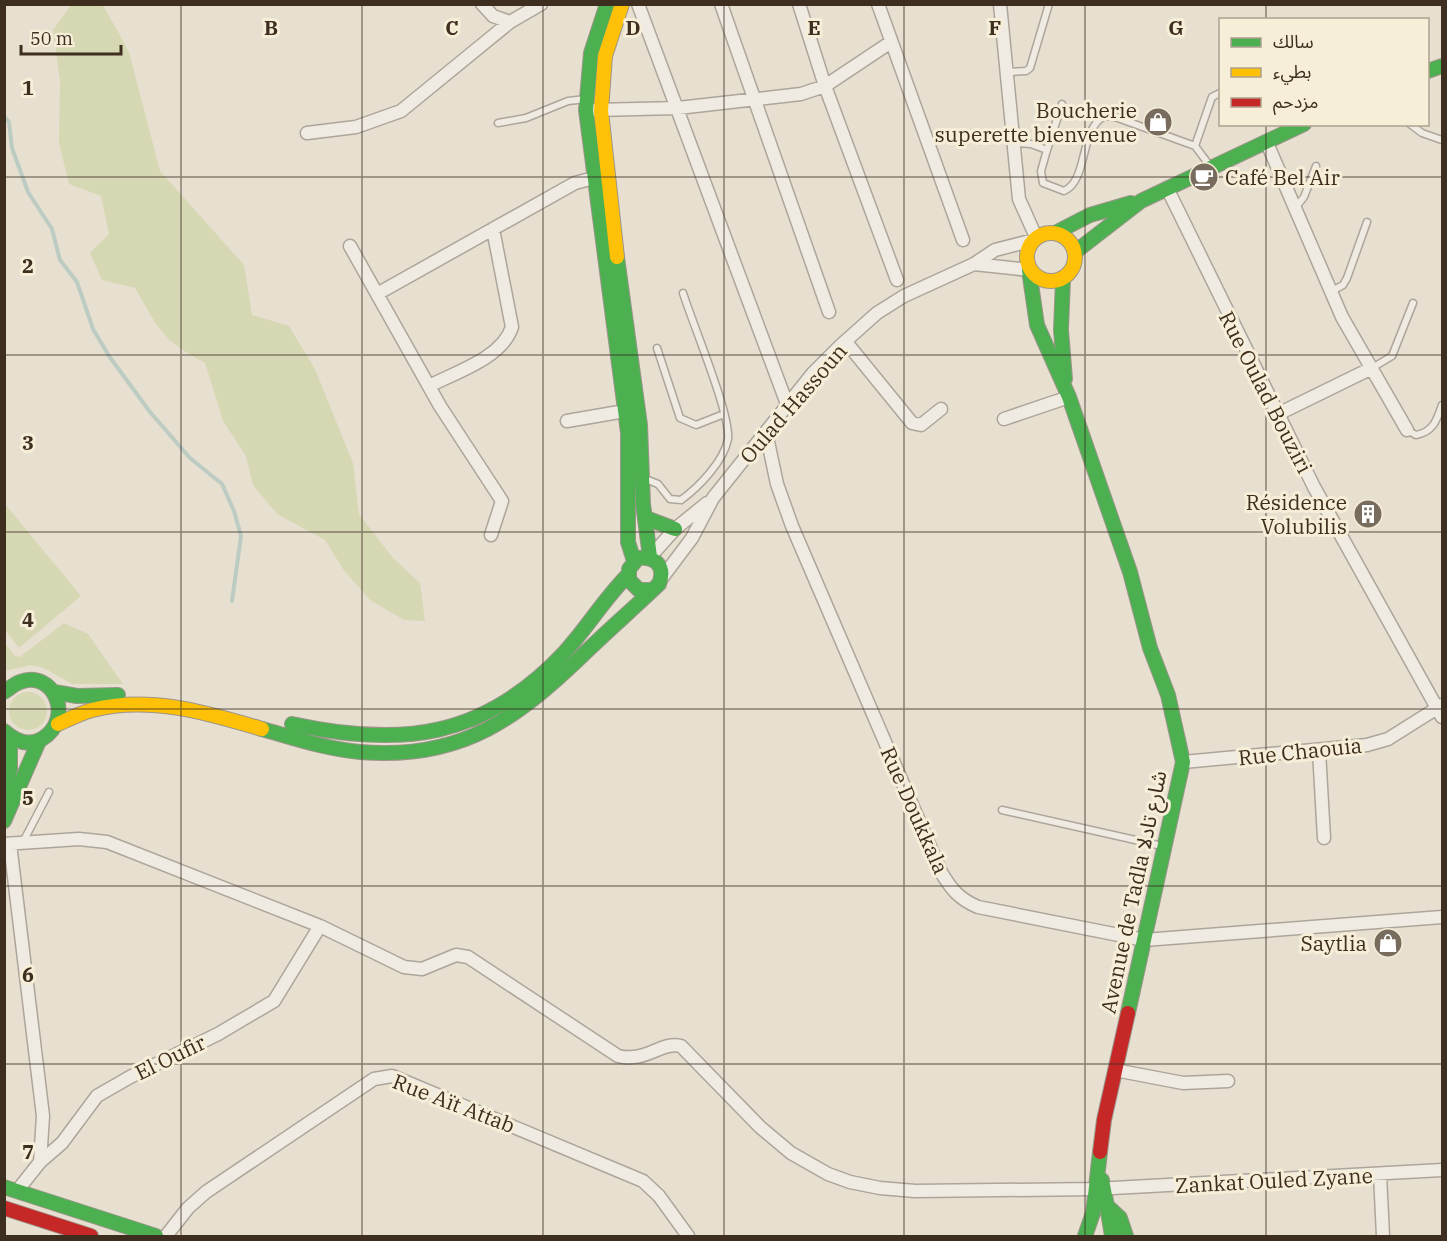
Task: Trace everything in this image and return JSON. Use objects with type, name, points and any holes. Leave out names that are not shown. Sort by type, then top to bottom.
[{"type":"street","points":[[482,4],[493,16],[510,22]]},
{"type":"street","points":[[307,133],[356,127],[401,111],[510,22],[541,4]]},
{"type":"street","points":[[6,688],[29,680],[38,681],[54,692],[77,696],[180,696],[340,736],[370,739],[429,734],[485,714],[535,682],[564,654],[614,588],[628,575],[634,561],[628,542],[630,456],[617,305],[600,176],[586,104],[591,53],[607,4]]},
{"type":"street","points":[[600,176],[605,56],[622,4]]},
{"type":"street","points":[[638,4],[787,404]]},
{"type":"street","points":[[721,4],[828,312]]},
{"type":"street","points":[[799,4],[825,86],[897,280]]},
{"type":"street","points":[[878,4],[963,240]]},
{"type":"street","points":[[1000,4],[1019,199],[1035,238]]},
{"type":"street","points":[[586,104],[601,111],[678,108],[801,94],[825,86],[891,42]]},
{"type":"street","points":[[1075,252],[1141,201],[1300,126]]},
{"type":"street","points":[[1267,143],[1330,292],[1407,430]]},
{"type":"street","points":[[377,294],[575,183],[600,176]]},
{"type":"street","name":"Rue Oulad Bouziri","points":[[1167,188],[1278,414],[1357,567],[1441,710]]},
{"type":"street","points":[[1055,233],[1068,240],[1075,252],[1073,267],[1063,279],[1048,282],[1034,276],[1029,270],[1026,255],[1035,238],[1055,233],[1090,214],[1141,201]]},
{"type":"street","points":[[429,386],[490,354],[509,336],[512,327],[493,229]]},
{"type":"street","name":"Oulad Hassoun","points":[[662,578],[692,538],[713,498],[787,404],[813,374],[846,342],[877,314],[904,296],[974,264],[995,250],[1035,238]]},
{"type":"street","points":[[350,246],[429,386],[502,501],[491,535]]},
{"type":"street","points":[[974,264],[1029,270]]},
{"type":"street","name":"Avenue de Tadla شارع تادلا","points":[[1029,270],[1032,305],[1037,325],[1045,348],[1067,392],[1130,572],[1150,648],[1168,695],[1183,762],[1104,1120],[1098,1170],[1100,1189],[1107,1206],[1113,1236]]},
{"type":"street","name":"Avenue de Tadla شارع تادلا","points":[[1063,279],[1061,330],[1067,392]]},
{"type":"street","points":[[58,724],[78,714],[101,708],[157,706],[203,713],[339,749],[402,752],[433,748],[463,740],[519,712],[544,694],[651,590],[658,586],[662,578],[660,566],[650,557],[642,478],[640,425],[617,305]]},
{"type":"street","points":[[846,342],[912,423],[921,424],[941,410]]},
{"type":"street","points":[[1278,414],[1371,368]]},
{"type":"street","points":[[1004,419],[1067,392]]},
{"type":"street","points":[[567,421],[625,411]]},
{"type":"street","name":"Rue Doukkala","points":[[766,432],[775,474],[792,526],[941,872],[956,895],[978,907],[1144,940],[1443,917]]},
{"type":"street","name":"Oulad Hassoun","points":[[650,557],[675,529],[713,498]]},
{"type":"street","points":[[646,518],[675,529]]},
{"type":"street","points":[[634,561],[650,557]]},
{"type":"street","points":[[628,575],[635,588],[651,590]]},
{"type":"street","points":[[7,734],[21,742],[39,741],[50,735],[58,724],[60,713],[54,692]]},
{"type":"street","name":"Rue Chaouia","points":[[1183,762],[1319,751],[1379,742],[1441,710]]},
{"type":"street","points":[[4,790],[10,770],[7,734]]},
{"type":"street","points":[[4,821],[39,741]]},
{"type":"street","points":[[1319,751],[1324,838]]},
{"type":"street","points":[[40,1162],[43,1116],[13,843],[79,839],[107,842],[320,926]]},
{"type":"street","name":"El Oufir","points":[[11,1189],[62,1143],[92,1101],[111,1086],[218,1034],[274,1001],[320,926]]},
{"type":"street","name":"Zankat Ouled Zyane","points":[[320,926],[396,964],[412,969],[422,969],[456,955],[468,957],[618,1056],[636,1059],[669,1045],[681,1046],[774,1140],[806,1162],[850,1182],[915,1191],[1100,1189],[1443,1170]]},
{"type":"street","points":[[1115,1070],[1183,1083],[1228,1081]]},
{"type":"street","name":"Rue Aït Attab","points":[[166,1236],[188,1208],[206,1192],[374,1079],[392,1076],[643,1181],[659,1196],[688,1236]]},
{"type":"street","points":[[1380,1175],[1383,1236]]},
{"type":"street","points":[[11,1189],[156,1236]]},
{"type":"street","name":"Avenue de Tadla شارع تادلا","points":[[1085,1236],[1100,1189]]},
{"type":"street","name":"Avenue de Tadla شارع تادلا","points":[[1107,1206],[1120,1218],[1126,1236]]},
{"type":"street","points":[[4,1208],[91,1236]]},
{"type":"street","name":"Avenue de Tadla شارع تادلا","points":[[1093,1213],[1097,1236]]},
{"type":"lane","points":[[1007,72],[1026,71],[1030,68],[1049,4]]},
{"type":"lane","points":[[1195,146],[1212,98],[1219,94]]},
{"type":"lane","points":[[498,123],[533,115],[568,101],[586,104]]},
{"type":"lane","points":[[1062,104],[1041,171],[1043,183],[1064,191],[1074,185],[1094,125],[1105,116],[1114,117],[1195,146],[1212,169]]},
{"type":"lane","points":[[1413,126],[1422,133],[1443,140]]},
{"type":"lane","points":[[1014,143],[1031,144],[1047,150]]},
{"type":"lane","points":[[1294,208],[1304,197],[1316,166]]},
{"type":"lane","points":[[1330,292],[1343,285],[1347,278],[1367,222]]},
{"type":"lane","points":[[642,478],[658,484],[670,500],[677,501],[684,498],[724,452],[728,429],[683,294]]},
{"type":"lane","points":[[1371,368],[1392,356],[1413,303]]},
{"type":"lane","points":[[657,348],[680,418],[696,424],[724,414]]},
{"type":"lane","points":[[1407,430],[1416,435],[1429,431],[1437,422],[1443,405]]},
{"type":"lane","points":[[13,843],[49,792]]},
{"type":"lane","points":[[1002,810],[1165,847]]},
{"type":"green space","points":[[71,5],[103,5],[129,52],[160,171],[244,265],[252,315],[289,326],[315,369],[353,463],[359,514],[393,558],[420,583],[425,621],[404,620],[370,600],[343,569],[325,540],[277,514],[253,485],[246,456],[223,421],[205,363],[190,355],[162,332],[135,288],[102,280],[90,253],[109,234],[101,196],[69,184],[59,143],[60,82],[53,30]]},
{"type":"green space","points":[[5,504],[81,596],[19,648],[5,630]]},
{"type":"green space","points":[[64,623],[88,634],[123,684],[72,684],[44,668],[30,665],[5,671],[5,643],[15,656],[20,657]]},
{"type":"green space","points":[[28,692],[41,698],[47,711],[41,724],[28,730],[15,724],[9,711],[15,698]]},
{"type":"waterway","points":[[4,116],[9,122],[12,148],[28,192],[52,229],[60,260],[77,282],[93,329],[109,356],[150,412],[190,458],[222,484],[234,511],[241,536],[232,601]]},
{"type":"traffic: fast","points":[[607,4],[591,53],[586,110],[628,433],[628,542],[634,561]]},
{"type":"traffic: fast","points":[[1429,71],[1442,66]]},
{"type":"traffic: fast","points":[[1075,252],[1141,201],[1300,126]]},
{"type":"traffic: fast","points":[[1055,233],[1090,215],[1131,203]]},
{"type":"traffic: fast","points":[[617,257],[640,425],[643,504],[650,557]]},
{"type":"traffic: fast","points":[[1029,270],[1037,325],[1069,397],[1130,572],[1150,648],[1168,695],[1183,762],[1128,1013]]},
{"type":"traffic: fast","points":[[1063,279],[1061,330],[1065,379]]},
{"type":"traffic: fast","points":[[646,518],[675,529]]},
{"type":"traffic: fast","points":[[262,729],[322,746],[360,752],[397,753],[429,749],[459,741],[513,714],[538,695],[659,584],[661,572],[658,564],[650,559],[638,558],[629,569],[629,580],[639,590],[651,590]]},
{"type":"traffic: fast","points":[[292,724],[370,735],[405,734],[439,729],[472,719],[503,703],[534,681],[564,653],[628,575]]},
{"type":"traffic: fast","points":[[4,692],[20,682],[32,680],[42,683],[51,689],[59,709],[52,730],[42,739],[32,743],[22,742],[4,731]]},
{"type":"traffic: fast","points":[[54,692],[77,696],[118,695]]},
{"type":"traffic: fast","points":[[4,791],[10,770],[10,737]]},
{"type":"traffic: fast","points":[[4,821],[39,741]]},
{"type":"traffic: fast","points":[[1085,1236],[1093,1213],[1100,1152]]},
{"type":"traffic: fast","points":[[1102,1180],[1107,1206],[1120,1218],[1126,1236]]},
{"type":"traffic: fast","points":[[4,1187],[156,1236]]},
{"type":"traffic: fast","points":[[1107,1206],[1112,1236]]},
{"type":"traffic: slow","points":[[617,257],[601,111],[605,56],[622,4]]},
{"type":"traffic: slow","points":[[1046,233],[1056,233],[1068,240],[1075,252],[1075,257],[1075,262],[1068,274],[1056,281],[1046,281],[1031,270],[1027,262],[1027,252],[1038,237],[1046,233]]},
{"type":"traffic: slow","points":[[58,724],[92,710],[135,704],[200,712],[262,729]]},
{"type":"traffic: jam","points":[[1100,1152],[1104,1120],[1128,1013]]},
{"type":"traffic: jam","points":[[4,1208],[91,1236]]},
{"type":"place","name":"Boucherie superette bienvenue","points":[[1158,122]]},
{"type":"place","name":"Café Bel Air","points":[[1204,177]]},
{"type":"place","name":"Résidence Volubilis","points":[[1368,514]]},
{"type":"place","name":"Saytlia","points":[[1388,943]]}]
